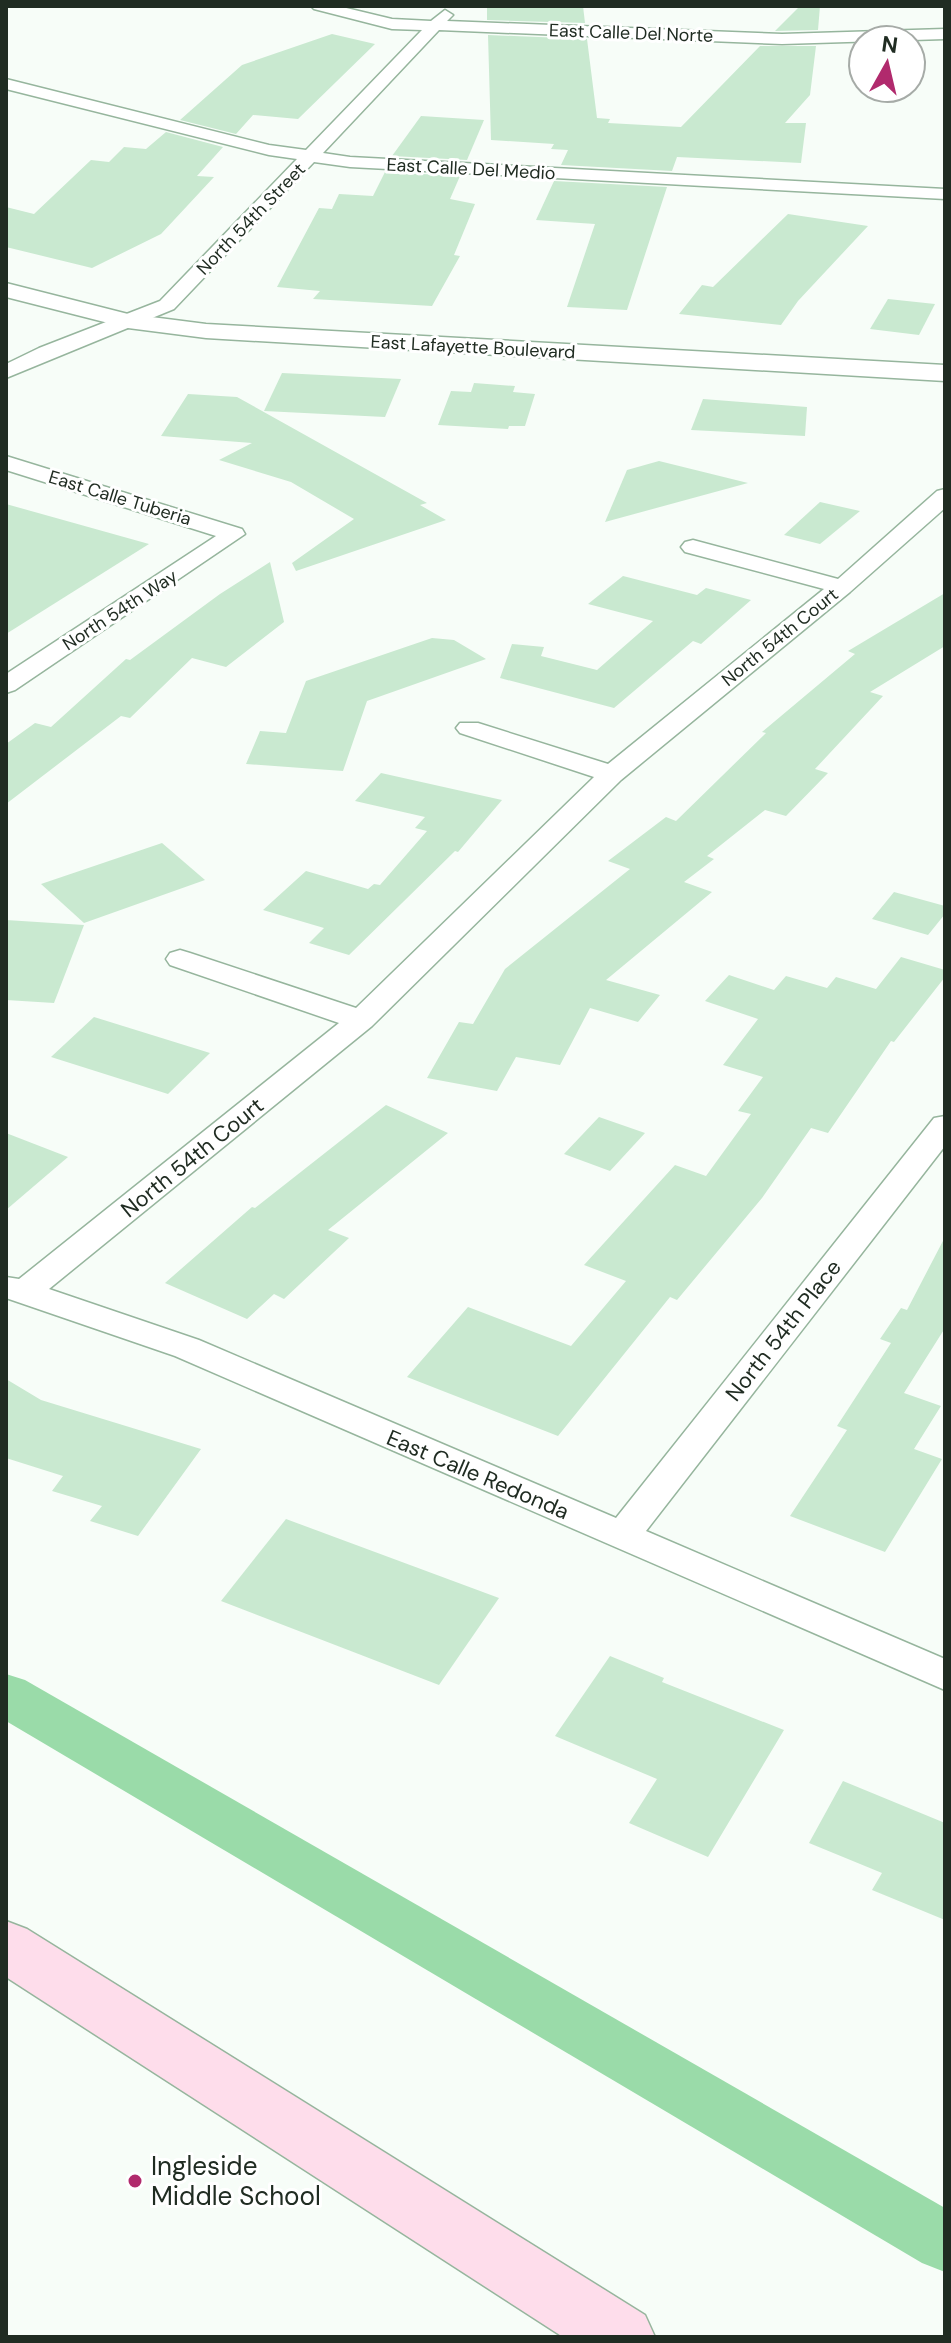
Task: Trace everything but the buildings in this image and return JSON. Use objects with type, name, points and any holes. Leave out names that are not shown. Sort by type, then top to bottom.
[{"type":"main road","points":[[6,1946],[621,2337]]},
{"type":"street","name":"East Calle Del Norte","points":[[319,6],[392,24],[782,39],[945,34]]},
{"type":"street","name":"North 54th Street","points":[[6,372],[69,342],[167,305],[455,6]]},
{"type":"street","name":"East Calle Del Medio","points":[[6,84],[269,150],[350,162],[945,194]]},
{"type":"street","name":"East Lafayette Boulevard","points":[[6,290],[128,321],[206,331],[945,373]]},
{"type":"street","name":"East Calle Tuberia","points":[[6,463],[234,534]]},
{"type":"street","name":"North 54th Court","points":[[15,1289],[361,1020],[612,774],[842,587],[945,496]]},
{"type":"street","name":"North 54th Way","points":[[6,685],[234,534]]},
{"type":"street","points":[[693,547],[842,587]]},
{"type":"street","points":[[469,728],[612,774]]},
{"type":"street","points":[[180,959],[361,1020]]},
{"type":"street","name":"North 54th Place","points":[[622,1536],[940,1138]]},
{"type":"street","name":"East Calle Redonda","points":[[15,1289],[187,1348],[945,1675]]},
{"type":"waterway","points":[[6,1695],[945,2242]]},
{"type":"place","name":"Ingleside Middle School","points":[[135,2181]]}]
